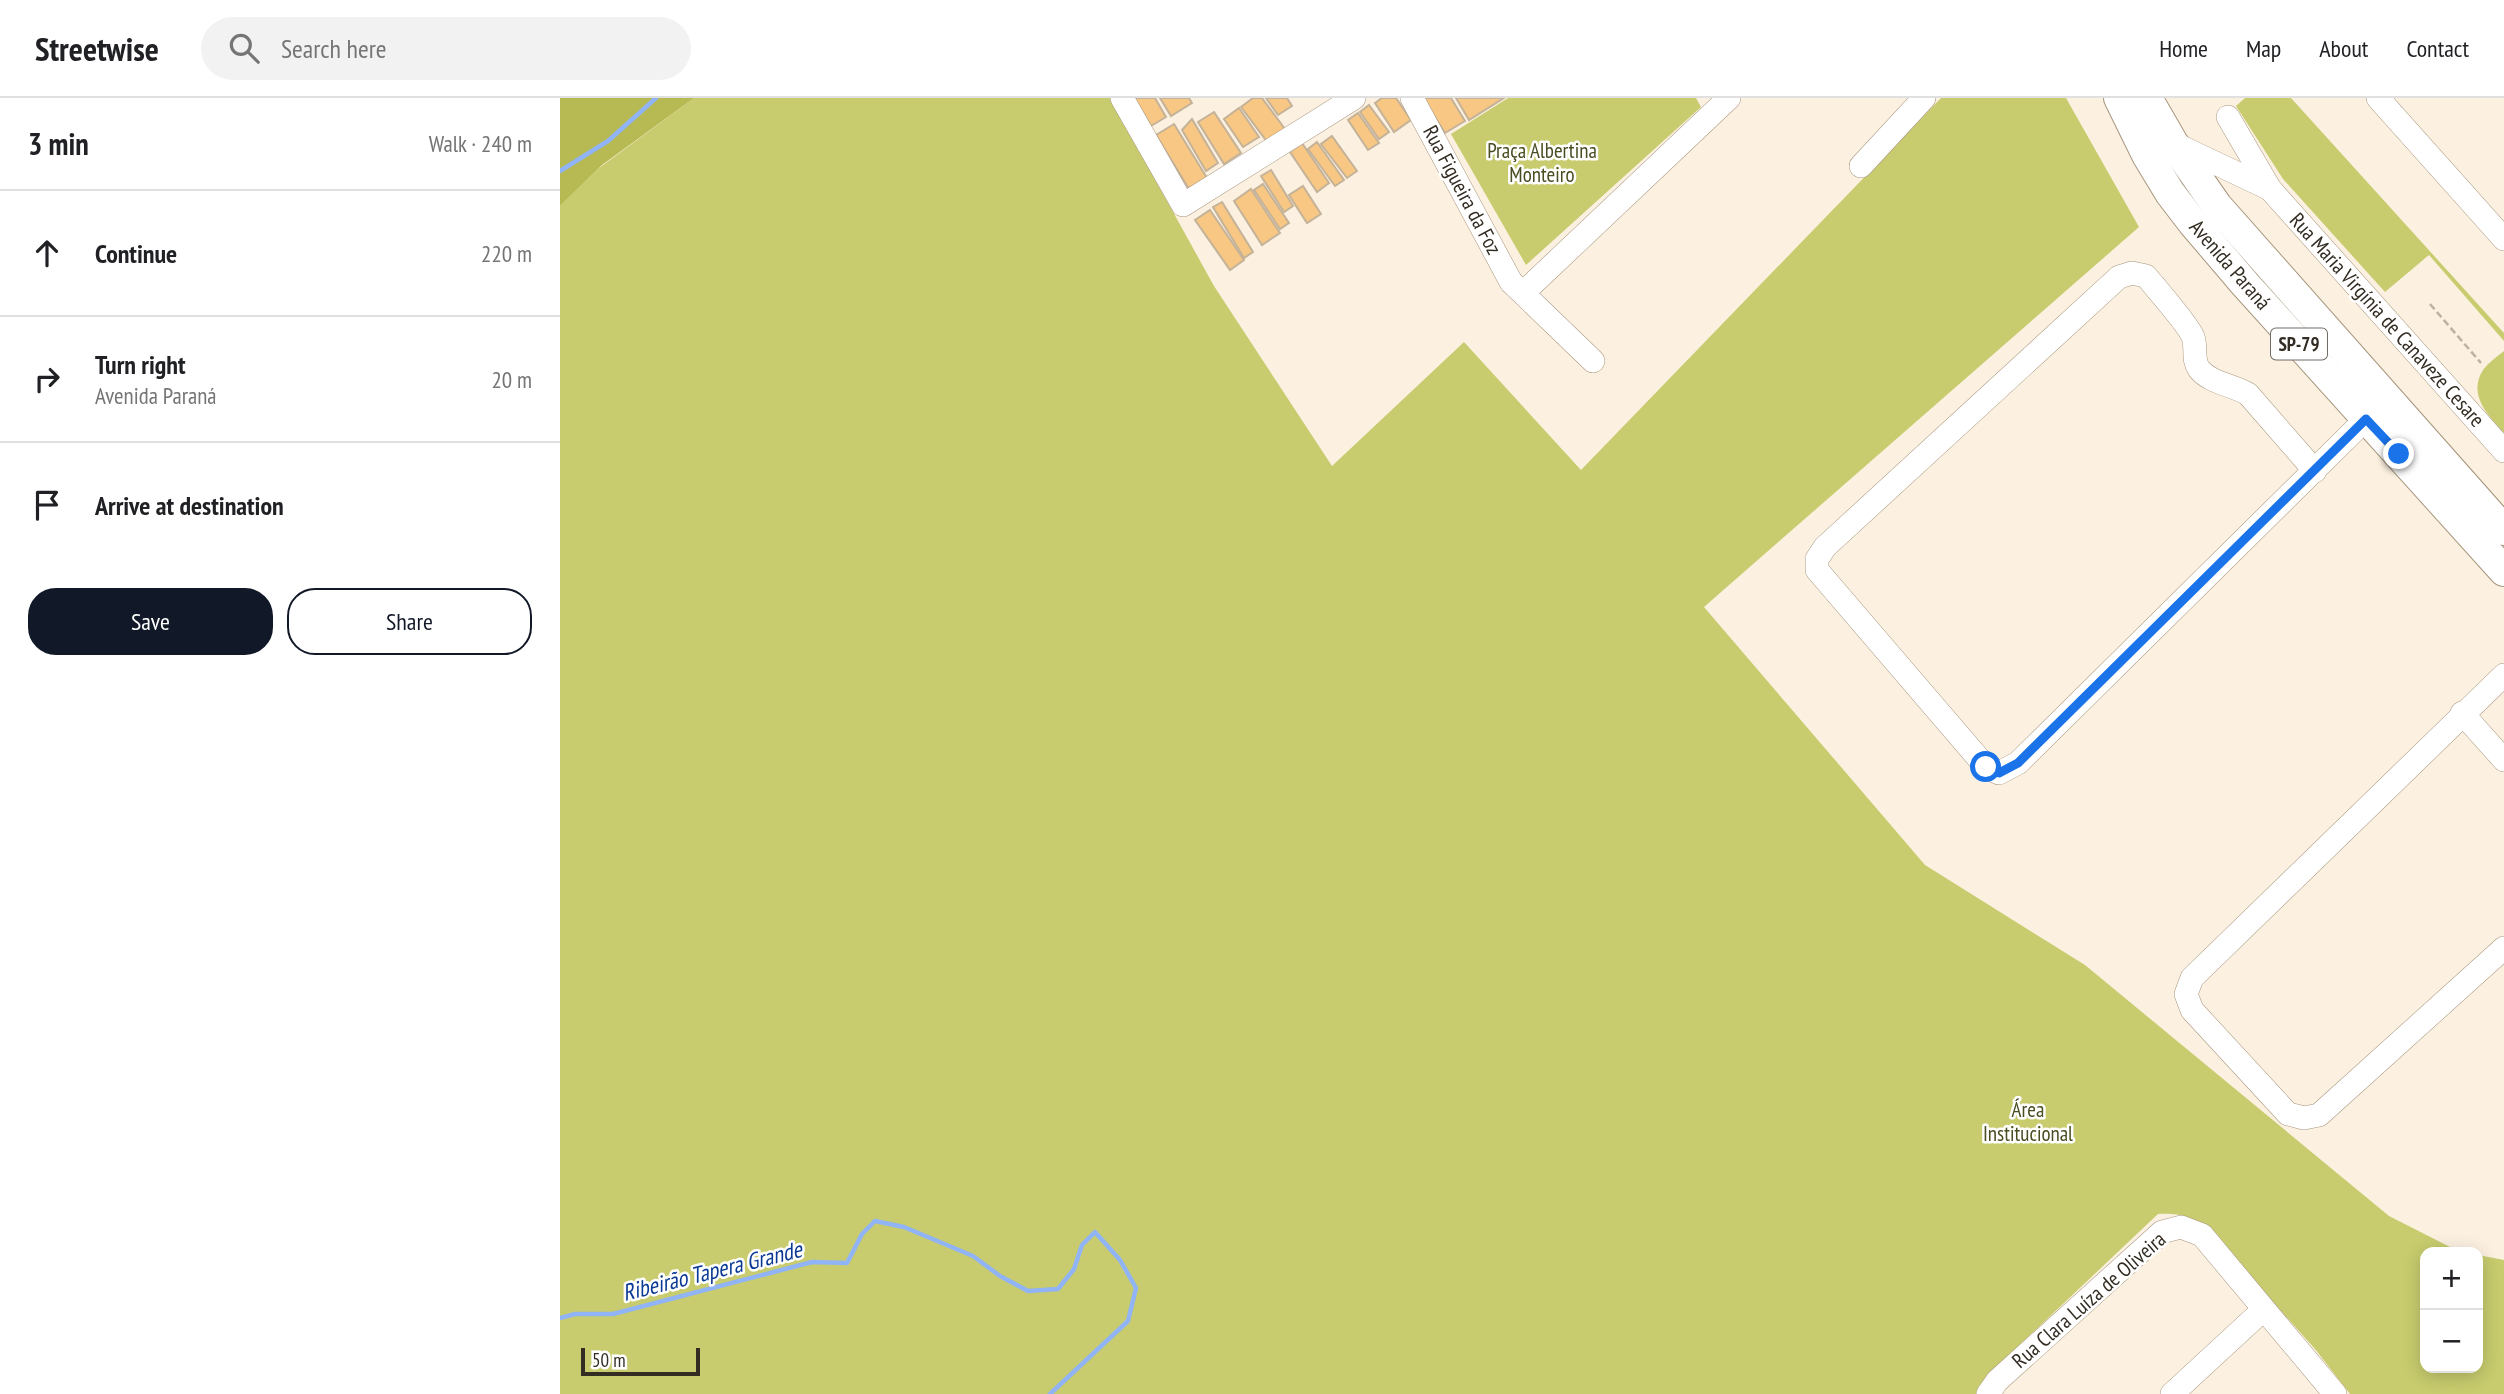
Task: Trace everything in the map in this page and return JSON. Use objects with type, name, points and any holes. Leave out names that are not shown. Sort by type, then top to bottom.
[{"type":"main road","name":"Avenida Paraná","points":[[2119,98],[2147,155],[2170,193],[2245,284],[2504,571]]},
{"type":"main road","name":"Avenida Paraná","points":[[2147,98],[2173,143],[2226,216],[2504,530]]},
{"type":"street","points":[[1122,98],[1183,205],[1354,98]]},
{"type":"street","name":"Rua Figueira da Foz","points":[[1412,98],[1517,288],[1593,361]]},
{"type":"street","points":[[1517,288],[1707,106],[1729,98]]},
{"type":"street","points":[[1861,166],[1924,98]]},
{"type":"street","points":[[2378,98],[2504,239]]},
{"type":"street","name":"Rua Maria Virgínia de Canaveze Cesare","points":[[2228,117],[2270,189],[2504,451]]},
{"type":"street","name":"Rua Maria Virgínia de Canaveze Cesare","points":[[2173,143],[2270,189]]},
{"type":"street","points":[[2315,471],[2248,394],[2209,377],[2199,368],[2194,356],[2193,336],[2146,276],[2132,273],[2119,277],[1825,547],[1817,559],[1817,570],[1986,767],[1999,773],[2018,763],[2315,471],[2366,419]]},
{"type":"street","points":[[2504,675],[2192,978],[2186,994],[2192,1010],[2288,1114],[2304,1118],[2319,1115],[2504,948]]},
{"type":"street","points":[[2462,713],[2504,760]]},
{"type":"street","name":"Rua Clara Luíza de Oliveira","points":[[1988,1394],[1997,1381],[2162,1232],[2181,1227],[2202,1235],[2335,1394]]},
{"type":"street","points":[[2172,1394],[2263,1310]]},
{"type":"path","points":[[2430,304],[2481,363]]},
{"type":"green space","name":"Área Institucional","points":[[694,98],[1110,98],[1214,286],[1332,466],[1464,342],[1581,470],[1941,98],[2066,98],[2139,227],[1704,607],[1925,865],[2085,965],[2389,1216],[2450,1247],[2420,1247],[2420,1373],[2483,1373],[2483,1256],[2504,1260],[2504,1394],[2350,1394],[2315,1349],[2208,1229],[2184,1216],[2158,1214],[1989,1374],[1978,1387],[1977,1394],[560,1394],[560,206],[599,168]]},
{"type":"green space","name":"Praça Albertina Monteiro","points":[[1508,98],[1696,98],[1701,107],[1526,265],[1451,134]]},
{"type":"green space","points":[[2245,98],[2291,98],[2504,333],[2504,341],[2429,255],[2385,292],[2283,179],[2236,106]]},
{"type":"green space","points":[[2504,351],[2504,433],[2482,404],[2477,388],[2483,370]]},
{"type":"shaded area","points":[[560,98],[694,98],[602,165],[560,206]]},
{"type":"building","points":[[1134,98],[1155,98],[1166,117],[1151,126]]},
{"type":"building","points":[[1160,98],[1189,98],[1192,103],[1171,116]]},
{"type":"building","points":[[1253,98],[1262,98],[1285,129],[1268,143],[1241,107]]},
{"type":"building","points":[[1266,98],[1287,98],[1292,106],[1278,115]]},
{"type":"building","points":[[1382,98],[1396,98],[1411,120],[1394,132],[1375,103]]},
{"type":"building","points":[[1423,98],[1451,98],[1465,121],[1445,133]]},
{"type":"building","points":[[1456,98],[1504,98],[1469,120]]},
{"type":"building","points":[[1369,105],[1389,132],[1379,139],[1360,112]]},
{"type":"building","points":[[1239,108],[1259,137],[1243,147],[1224,119]]},
{"type":"building","points":[[1214,112],[1241,153],[1224,164],[1198,122]]},
{"type":"building","points":[[1358,113],[1379,143],[1368,150],[1348,120]]},
{"type":"building","points":[[1192,119],[1218,163],[1206,171],[1182,130]]},
{"type":"building","points":[[1174,124],[1207,178],[1189,189],[1156,135]]},
{"type":"building","points":[[1332,136],[1357,171],[1347,178],[1321,144]]},
{"type":"building","points":[[1317,142],[1344,180],[1335,186],[1308,149]]},
{"type":"building","points":[[1302,143],[1329,183],[1317,192],[1290,152]]},
{"type":"building","points":[[1271,170],[1293,206],[1284,212],[1261,176]]},
{"type":"building","points":[[1263,184],[1289,223],[1280,229],[1254,190]]},
{"type":"building","points":[[1303,186],[1321,214],[1307,223],[1289,195]]},
{"type":"building","points":[[1251,189],[1280,233],[1262,245],[1234,201]]},
{"type":"building","points":[[1222,202],[1253,252],[1244,258],[1213,207]]},
{"type":"building","points":[[1210,210],[1244,260],[1230,270],[1195,220]]},
{"type":"waterway","points":[[560,171],[608,141],[656,98]]},
{"type":"waterway","name":"Ribeirão Tapera Grande","points":[[560,1318],[575,1314],[613,1314],[812,1262],[847,1263],[862,1234],[875,1221],[904,1227],[973,1256],[1000,1276],[1028,1291],[1058,1289],[1074,1269],[1082,1245],[1095,1232],[1120,1260],[1136,1288],[1128,1321],[1050,1394]]},
{"type":"route","points":[[1986,767],[1999,773],[2018,763],[2366,419],[2399,454]]}]
